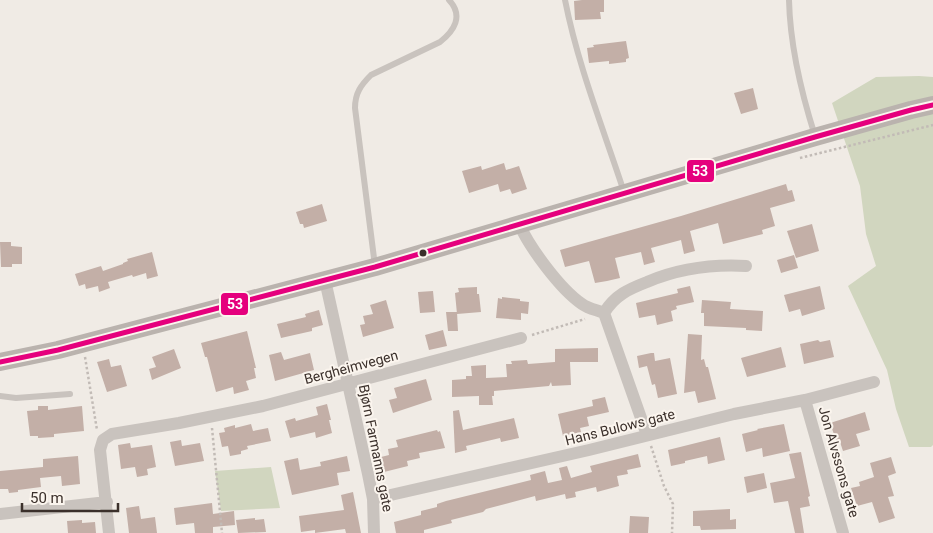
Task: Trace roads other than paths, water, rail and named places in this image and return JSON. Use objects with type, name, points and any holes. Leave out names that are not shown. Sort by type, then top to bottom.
[{"type":"main road","points":[[0,362],[58,350],[376,267],[815,137],[911,110],[933,106]]},
{"type":"street","points":[[519,224],[533,249],[573,296],[591,309],[604,313]]},
{"type":"street","points":[[647,435],[604,313],[609,304],[626,291],[667,274],[705,266],[746,266]]},
{"type":"street","name":"Bjørn Farmanns gate","points":[[325,280],[373,499],[374,533]]},
{"type":"street","name":"Bergheimvegen","points":[[107,502],[100,450],[104,440],[112,434],[264,406],[521,338]]},
{"type":"street","name":"Hans Bulows gate","points":[[373,499],[590,450],[734,414],[805,400],[874,382]]},
{"type":"street","name":"Jon Alvssons gate","points":[[805,400],[843,533]]},
{"type":"street","points":[[0,514],[107,502],[109,533]]},
{"type":"lane","points":[[376,267],[356,108],[357,93],[371,75],[449,36],[457,17],[454,5],[449,0]]},
{"type":"lane","points":[[565,0],[584,74],[624,193]]},
{"type":"lane","points":[[789,0],[790,22],[806,108],[815,137]]},
{"type":"lane","points":[[0,396],[16,398],[70,394]]}]
